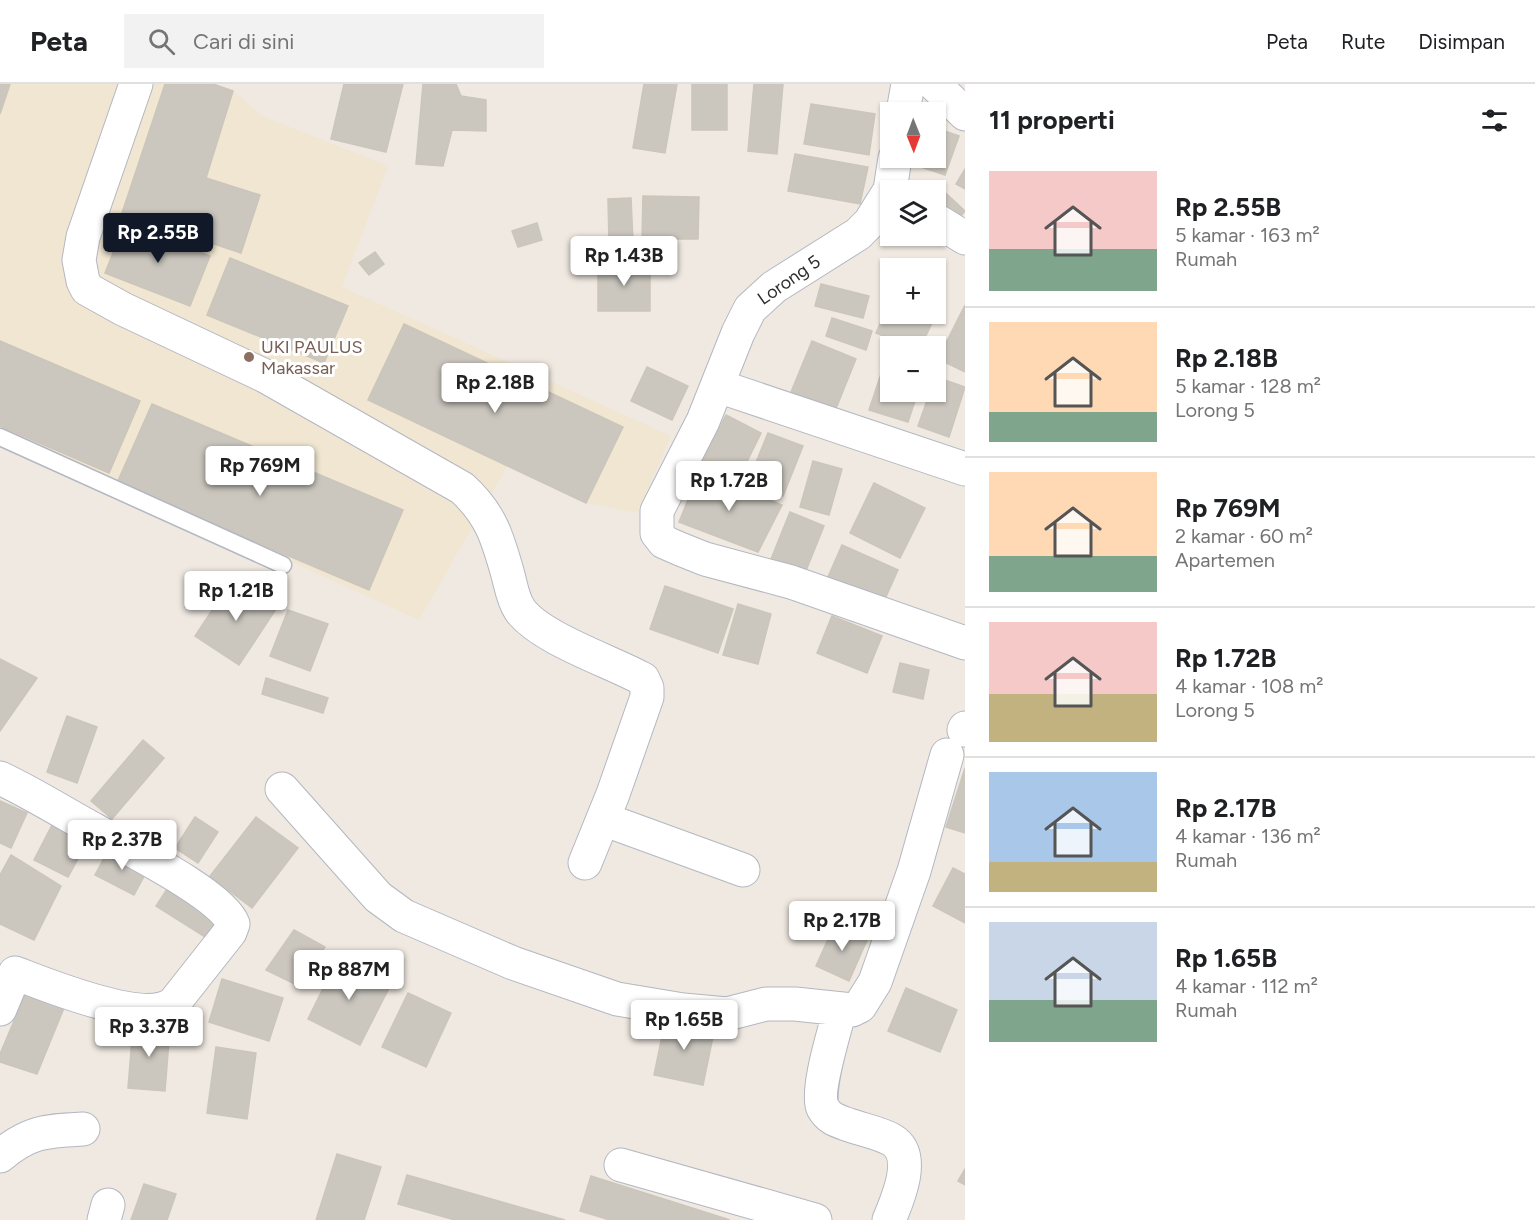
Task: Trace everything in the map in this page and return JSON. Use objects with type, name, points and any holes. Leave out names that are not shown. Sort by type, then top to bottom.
[{"type":"street","points":[[136,84],[83,237],[80,269],[87,289],[123,309],[266,376],[450,480],[471,496],[484,510],[496,533],[514,600],[521,612],[544,630],[642,679],[645,683],[647,697],[585,863]]},
{"type":"street","points":[[905,102],[908,84]]},
{"type":"street","points":[[934,84],[965,114]]},
{"type":"street","name":"Lorong 5","points":[[880,208],[858,234],[774,287],[750,309],[738,333],[703,422],[657,511],[657,533],[664,542],[705,559],[791,582],[965,643]]},
{"type":"street","points":[[946,226],[965,238]]},
{"type":"street","points":[[718,386],[965,470]]},
{"type":"street","points":[[282,789],[378,897],[404,916],[513,963],[617,999],[683,1010],[727,1014],[766,1004],[795,1004],[852,1010],[860,1006],[874,982],[959,738]]},
{"type":"street","points":[[0,778],[176,876],[210,898],[230,915],[233,924],[230,932],[174,1003],[163,1008],[131,1008],[89,1000],[8,970],[0,1009]]},
{"type":"street","points":[[603,819],[743,870]]},
{"type":"street","points":[[840,1010],[821,1090],[822,1106],[831,1118],[893,1141],[904,1152],[905,1167],[889,1220]]},
{"type":"street","points":[[0,1156],[16,1143],[39,1132],[83,1128]]},
{"type":"street","points":[[621,1165],[815,1220]]},
{"type":"lane","points":[[0,437],[283,565]]},
{"type":"shaded area","name":"UKI PAULUS Makassar","points":[[0,84],[213,84],[233,91],[262,116],[388,166],[342,287],[671,436],[637,513],[586,503],[507,466],[419,620],[0,429]]},
{"type":"building","points":[[0,84],[10,84],[0,114]]},
{"type":"building","points":[[165,84],[213,84],[233,91],[206,178],[260,195],[241,253],[122,213]]},
{"type":"building","points":[[344,84],[403,84],[386,152],[331,139]]},
{"type":"building","points":[[423,84],[456,84],[461,96],[486,100],[486,131],[452,130],[443,166],[416,164]]},
{"type":"building","points":[[644,84],[677,84],[665,153],[633,148]]},
{"type":"building","points":[[692,84],[727,84],[727,130],[692,130]]},
{"type":"building","points":[[754,84],[783,84],[777,154],[748,151]]},
{"type":"building","points":[[811,104],[875,114],[869,155],[804,144]]},
{"type":"building","points":[[946,131],[959,136],[945,175],[924,168],[946,168]]},
{"type":"building","points":[[795,154],[868,167],[860,204],[788,191]]},
{"type":"building","points":[[965,169],[965,189],[956,184]]},
{"type":"building","points":[[946,193],[965,211],[954,224],[946,217]]},
{"type":"building","points":[[643,196],[699,197],[698,239],[642,239]]},
{"type":"building","points":[[631,198],[633,242],[609,243],[608,199]]},
{"type":"building","points":[[125,223],[210,256],[190,306],[105,273]]},
{"type":"building","points":[[537,223],[542,240],[518,247],[512,231]]},
{"type":"building","points":[[375,252],[384,264],[369,275],[359,263]]},
{"type":"building","points":[[230,258],[348,306],[324,363],[207,315]]},
{"type":"building","points":[[598,262],[650,263],[650,311],[598,311]]},
{"type":"building","points":[[821,284],[869,296],[863,318],[815,306]]},
{"type":"building","points":[[965,305],[965,372],[946,363],[946,343]]},
{"type":"building","points":[[832,318],[872,331],[866,350],[826,336]]},
{"type":"building","points":[[404,324],[623,427],[586,503],[368,400]]},
{"type":"building","points":[[880,324],[932,324],[926,336],[883,336],[876,333]]},
{"type":"building","points":[[0,341],[140,401],[109,473],[0,426]]},
{"type":"building","points":[[812,341],[856,359],[835,411],[791,392]]},
{"type":"building","points":[[647,367],[688,386],[672,420],[631,401]]},
{"type":"building","points":[[880,377],[880,402],[915,402],[908,422],[869,410]]},
{"type":"building","points":[[946,380],[965,387],[949,437],[918,426],[926,402],[946,402]]},
{"type":"building","points":[[152,404],[403,510],[369,590],[117,483]]},
{"type":"building","points":[[726,415],[761,433],[738,480],[702,462]]},
{"type":"building","points":[[768,433],[803,446],[783,496],[748,482]]},
{"type":"building","points":[[813,461],[842,469],[829,515],[800,507]]},
{"type":"building","points":[[700,470],[782,505],[758,552],[679,522]]},
{"type":"building","points":[[874,483],[925,508],[900,558],[850,533]]},
{"type":"building","points":[[790,512],[824,526],[803,578],[769,564]]},
{"type":"building","points":[[842,545],[898,570],[880,610],[824,586]]},
{"type":"building","points":[[232,580],[276,609],[239,665],[195,636]]},
{"type":"building","points":[[665,586],[733,609],[718,653],[650,629]]},
{"type":"building","points":[[738,604],[771,614],[758,664],[723,655]]},
{"type":"building","points":[[288,610],[328,624],[310,671],[270,656]]},
{"type":"building","points":[[832,616],[882,636],[867,673],[817,653]]},
{"type":"building","points":[[0,659],[37,678],[0,731]]},
{"type":"building","points":[[900,663],[929,670],[923,699],[893,692]]},
{"type":"building","points":[[266,678],[328,698],[323,713],[262,694]]},
{"type":"building","points":[[67,716],[97,727],[77,783],[47,772]]},
{"type":"building","points":[[143,740],[164,758],[112,819],[91,801]]},
{"type":"building","points":[[965,768],[965,833],[946,827]]},
{"type":"building","points":[[0,801],[27,813],[11,848],[0,843]]},
{"type":"building","points":[[195,817],[218,832],[198,863],[175,848]]},
{"type":"building","points":[[256,817],[298,848],[252,908],[210,876]]},
{"type":"building","points":[[52,825],[86,844],[68,877],[34,860]]},
{"type":"building","points":[[110,847],[149,867],[134,895],[95,875]]},
{"type":"building","points":[[11,855],[61,886],[34,940],[0,924],[0,875]]},
{"type":"building","points":[[953,868],[965,874],[965,923],[933,906]]},
{"type":"building","points":[[169,886],[226,920],[213,942],[156,906]]},
{"type":"building","points":[[835,924],[868,938],[849,981],[816,966]]},
{"type":"building","points":[[294,930],[325,947],[299,986],[266,970]]},
{"type":"building","points":[[338,958],[391,984],[360,1045],[308,1019]]},
{"type":"building","points":[[222,979],[283,998],[269,1041],[209,1022]]},
{"type":"building","points":[[906,988],[957,1010],[940,1052],[888,1031]]},
{"type":"building","points":[[26,993],[66,1003],[37,1074],[0,1062],[0,1054]]},
{"type":"building","points":[[408,993],[451,1013],[426,1067],[382,1047]]},
{"type":"building","points":[[666,1017],[715,1027],[703,1085],[654,1075]]},
{"type":"building","points":[[133,1026],[170,1028],[165,1091],[128,1088]]},
{"type":"building","points":[[216,1047],[256,1053],[247,1119],[207,1113]]},
{"type":"building","points":[[337,1154],[381,1167],[364,1220],[316,1220]]},
{"type":"building","points":[[965,1169],[965,1185],[958,1181]]},
{"type":"building","points":[[407,1175],[565,1220],[455,1220],[398,1204]]},
{"type":"building","points":[[591,1176],[730,1220],[610,1220],[580,1211]]},
{"type":"building","points":[[144,1184],[176,1194],[167,1220],[131,1220]]},
{"type":"place","name":"UKI PAULUS Makassar","points":[[249,357]]}]
